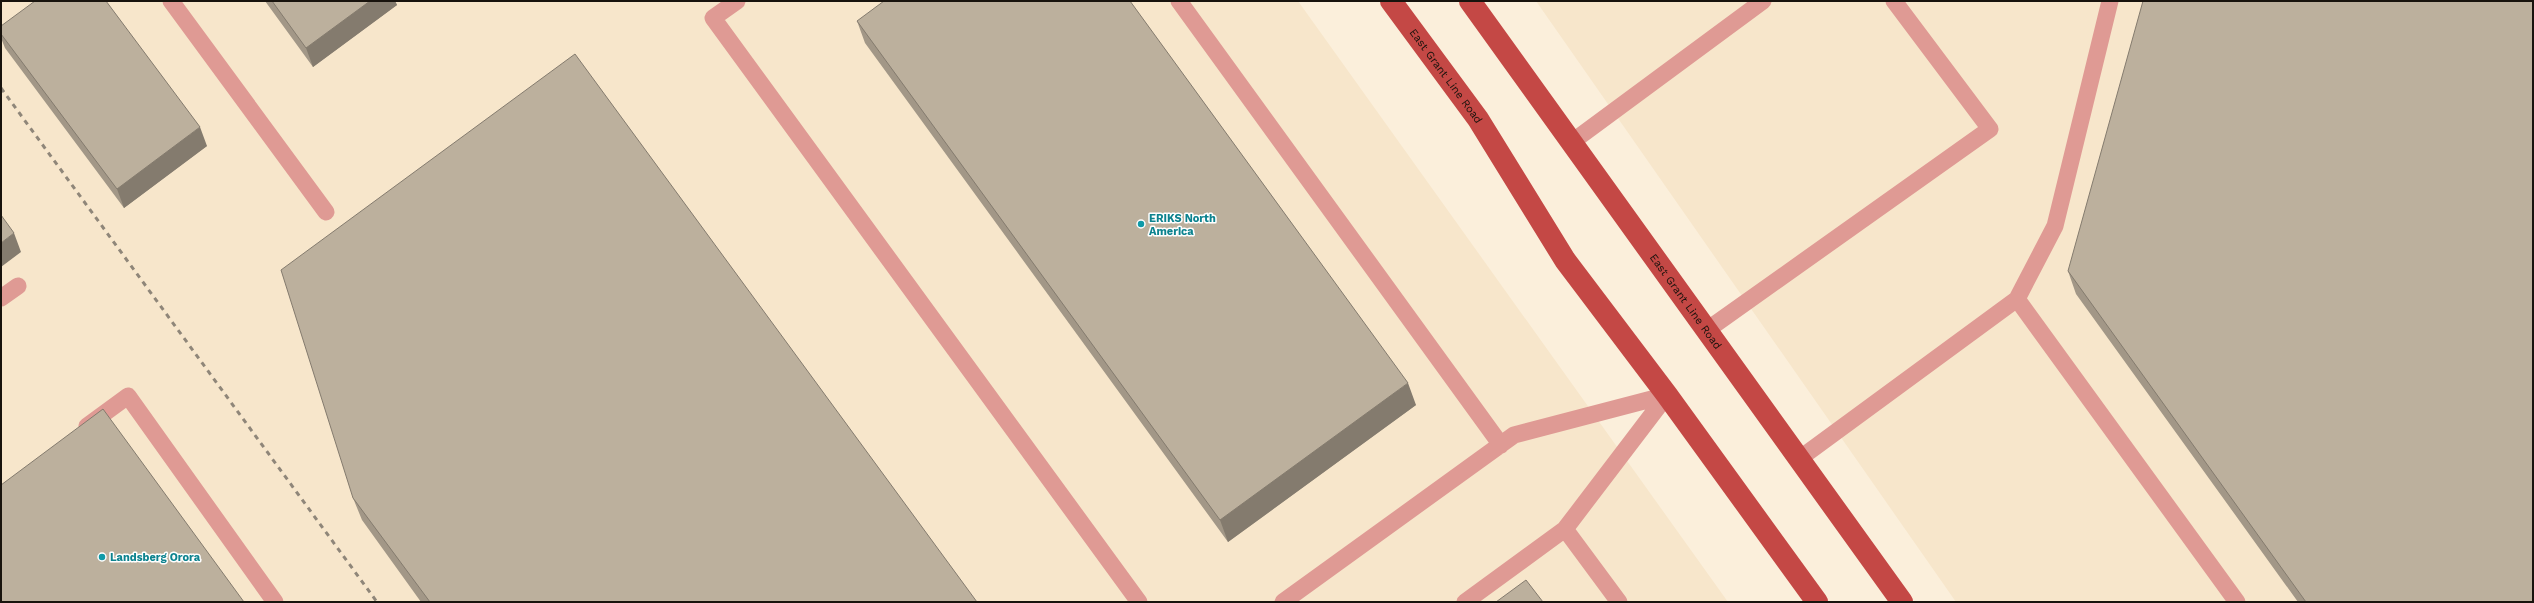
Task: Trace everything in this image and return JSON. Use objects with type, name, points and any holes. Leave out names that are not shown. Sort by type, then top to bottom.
[{"type":"main road","name":"East Grant Line Road","points":[[1391,1],[1478,119],[1565,260],[1667,395],[1817,602]]},
{"type":"main road","name":"East Grant Line Road","points":[[1470,1],[1902,602]]},
{"type":"lane","points":[[171,1],[326,212]]},
{"type":"lane","points":[[737,1],[713,18],[1138,602]]},
{"type":"lane","points":[[1179,1],[1501,445]]},
{"type":"lane","points":[[1572,142],[1763,1]]},
{"type":"lane","points":[[1707,330],[1990,128],[1894,1]]},
{"type":"lane","points":[[1799,459],[2017,299],[2055,226],[2110,1]]},
{"type":"lane","points":[[1,298],[18,286]]},
{"type":"lane","points":[[2017,299],[2237,602]]},
{"type":"lane","points":[[1283,602],[1514,435],[1667,395]]},
{"type":"lane","points":[[1465,602],[1565,529],[1667,395]]},
{"type":"lane","points":[[77,434],[128,396],[275,602]]},
{"type":"lane","points":[[1565,529],[1619,602]]},
{"type":"shaded area","points":[[1,1],[1298,1],[1728,602],[1,602]]},
{"type":"shaded area","points":[[1536,1],[2533,1],[2533,602],[1956,602]]},
{"type":"building","points":[[35,1],[106,1],[200,127],[117,189],[1,34],[1,26]]},
{"type":"building","points":[[272,1],[370,1],[306,48]]},
{"type":"building","name":"ERIKS North America","points":[[884,1],[1130,1],[1408,383],[1220,520],[857,21]]},
{"type":"building","points":[[2143,1],[2533,1],[2533,602],[2306,602],[2068,271]]},
{"type":"building","points":[[575,54],[977,602],[430,602],[353,498],[281,270]]},
{"type":"building","points":[[1,215],[14,233],[1,243]]},
{"type":"building","name":"Landsberg Orora","points":[[103,409],[244,602],[1,602],[1,485]]},
{"type":"building","points":[[1526,580],[1543,602],[1496,602]]},
{"type":"railway","points":[[1,88],[377,602]]},
{"type":"place","name":"ERIKS North America","points":[[1141,224]]},
{"type":"place","name":"Landsberg Orora","points":[[102,557]]}]
